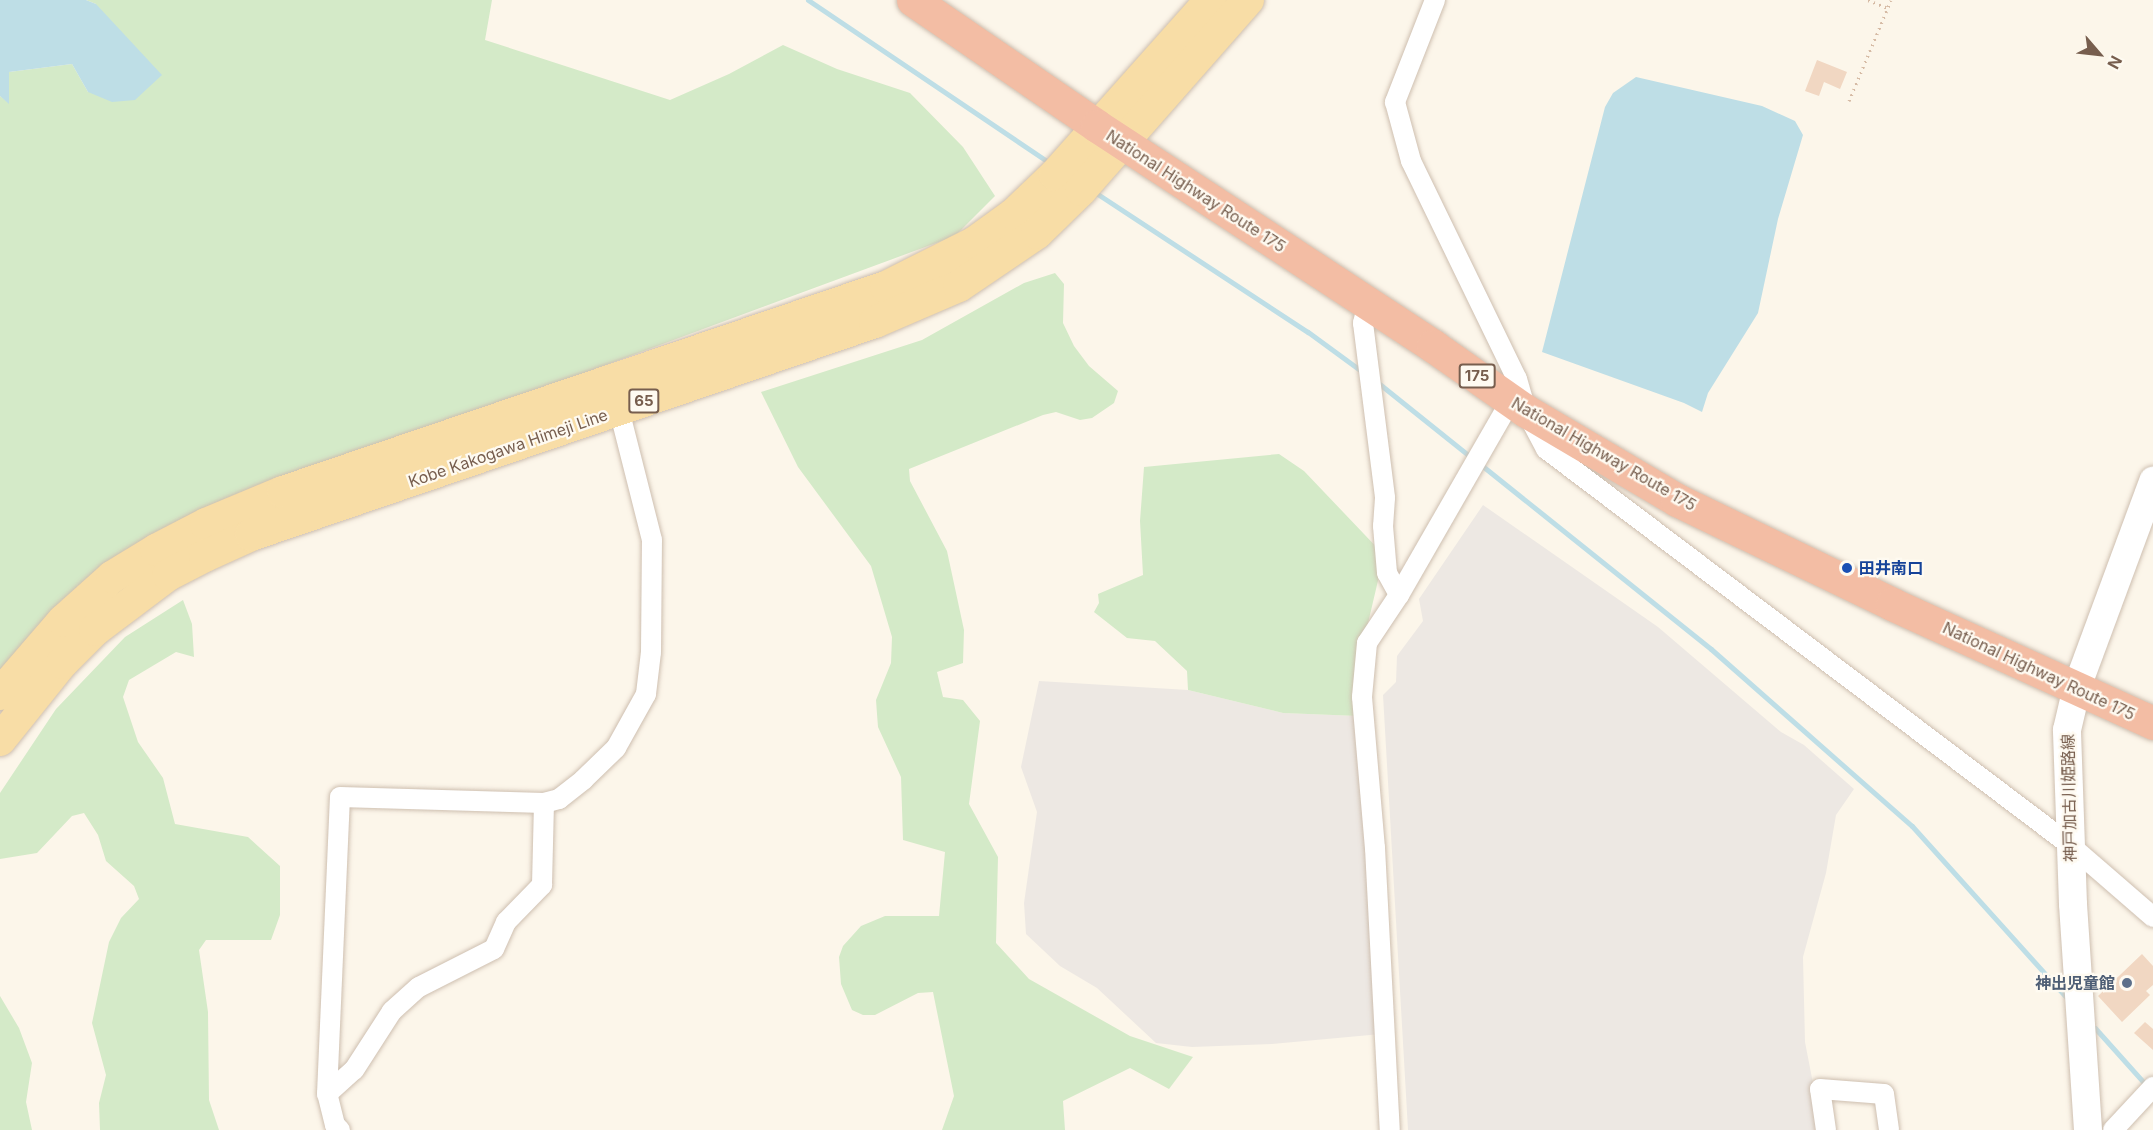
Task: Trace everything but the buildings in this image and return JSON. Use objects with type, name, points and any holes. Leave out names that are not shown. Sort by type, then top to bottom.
[{"type":"highway","name":"National Highway Route 175","points":[[913,0],[1109,134],[1368,303],[1518,405],[1677,500],[1892,604],[2153,723]]},
{"type":"main road","name":"Kobe Kakogawa Himeji Line","points":[[0,741],[62,663],[95,630],[168,575],[251,535],[875,322],[959,286],[1037,233],[1081,190],[1109,134],[1211,0]]},
{"type":"main road","name":"Kobe Kakogawa Himeji Line","points":[[0,694],[63,621],[112,577],[156,549],[206,524],[284,492],[886,287],[974,243],[1014,214],[1055,175],[1109,134],[1248,0]]},
{"type":"street","points":[[1435,0],[1395,102],[1411,161],[1517,380],[1518,405],[1546,448],[1584,479],[2070,844],[2153,917]]},
{"type":"street","points":[[1368,303],[1363,323],[1385,498],[1383,526],[1387,573],[1399,595]]},
{"type":"street","points":[[1390,1130],[1375,848],[1362,697],[1367,643],[1518,405]]},
{"type":"street","points":[[340,1130],[335,1125],[327,1094],[340,797],[544,803],[559,799],[584,780],[616,748],[646,694],[652,617],[652,540],[619,410]]},
{"type":"street","name":"神戸加古川姫路線","points":[[2088,1130],[2070,844],[2067,730],[2078,687],[2153,481]]},
{"type":"street","points":[[327,1094],[354,1070],[392,1011],[419,987],[494,949],[507,922],[542,885],[544,803]]},
{"type":"street","points":[[2113,1130],[2153,1086]]},
{"type":"street","points":[[1826,1130],[1820,1089],[1884,1094],[1889,1130]]},
{"type":"path","points":[[1868,0],[1888,8]]},
{"type":"path","points":[[1850,101],[1892,0]]},
{"type":"shaded area","points":[[1483,505],[1658,627],[1781,732],[1804,745],[1854,789],[1836,815],[1826,873],[1803,957],[1805,1042],[1822,1130],[1408,1130],[1383,695],[1396,682],[1397,656],[1423,621],[1419,599]]},
{"type":"shaded area","points":[[1039,681],[1188,690],[1283,713],[1358,716],[1381,1034],[1272,1044],[1192,1047],[1156,1043],[1097,988],[1060,966],[1026,934],[1024,903],[1037,812],[1021,767]]},
{"type":"green space","points":[[86,0],[492,0],[485,40],[670,100],[729,74],[783,45],[837,69],[910,93],[963,147],[995,196],[955,236],[162,529],[62,600],[0,678],[0,96],[9,103],[9,72],[72,64],[88,92],[96,4]]},
{"type":"green space","points":[[1055,273],[1064,284],[1063,323],[1074,346],[1089,366],[1118,391],[1114,403],[1092,418],[1080,420],[1056,412],[1043,415],[909,469],[910,481],[947,551],[964,630],[963,663],[937,672],[943,697],[963,700],[980,721],[969,804],[998,857],[996,943],[1029,979],[1130,1036],[1193,1057],[1169,1089],[1130,1068],[1063,1101],[1065,1130],[942,1130],[954,1096],[933,992],[918,993],[875,1015],[863,1015],[852,1010],[841,984],[839,957],[843,946],[861,926],[885,916],[939,916],[945,852],[903,840],[901,777],[878,727],[876,700],[891,663],[892,637],[871,566],[798,467],[761,392],[922,340],[1024,283]]},
{"type":"green space","points":[[1279,454],[1304,471],[1384,555],[1365,636],[1358,716],[1283,713],[1188,690],[1187,671],[1155,641],[1127,638],[1094,612],[1099,603],[1098,594],[1143,575],[1140,521],[1144,467]]},
{"type":"green space","points":[[183,600],[192,624],[194,657],[176,652],[129,680],[123,697],[138,742],[163,778],[175,824],[248,837],[280,866],[280,915],[271,940],[206,940],[199,950],[208,1012],[209,1100],[219,1130],[100,1130],[99,1103],[106,1075],[92,1023],[109,942],[121,918],[139,899],[134,886],[106,861],[98,835],[84,813],[72,816],[37,853],[0,859],[0,793],[56,709],[125,637]]},
{"type":"green space","points":[[0,996],[19,1028],[32,1063],[26,1102],[32,1130],[0,1130]]},
{"type":"water","points":[[0,0],[86,0],[96,4],[162,75],[135,100],[112,102],[88,92],[72,64],[9,72],[9,104],[0,96]]},
{"type":"water","points":[[1636,77],[1762,106],[1795,121],[1803,135],[1778,219],[1758,313],[1708,393],[1702,412],[1684,403],[1542,352],[1605,107],[1613,93]]},
{"type":"waterway","points":[[808,0],[1050,163]]},
{"type":"waterway","points":[[1093,191],[1308,332],[1364,373]]},
{"type":"waterway","points":[[1377,382],[1473,459]]},
{"type":"waterway","points":[[1480,464],[1711,649],[1912,826],[2066,997]]},
{"type":"waterway","points":[[2095,1028],[2145,1084]]},
{"type":"place","name":"田井南口","points":[[1847,568]]},
{"type":"place","name":"神出児童館","points":[[2127,983]]}]
